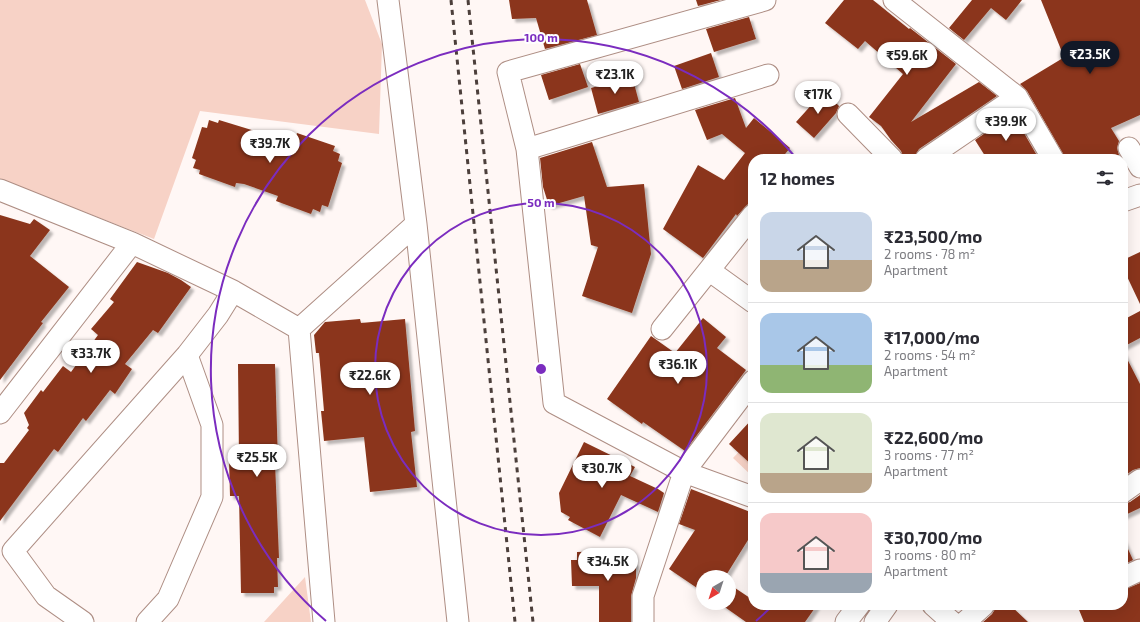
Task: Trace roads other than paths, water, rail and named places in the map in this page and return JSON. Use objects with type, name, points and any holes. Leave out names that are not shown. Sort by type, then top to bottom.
[{"type":"street","points":[[388,0],[416,224],[458,622]]},
{"type":"street","points":[[748,495],[684,472],[554,403],[527,149],[508,72],[765,0]]},
{"type":"street","points":[[902,2],[1017,97],[1050,154]]},
{"type":"street","points":[[527,149],[768,75]]},
{"type":"street","points":[[933,154],[1017,97]]},
{"type":"street","points":[[848,114],[887,154]]},
{"type":"street","points":[[1129,148],[1140,167]]},
{"type":"street","points":[[1,191],[132,243],[233,291],[299,328]]},
{"type":"street","points":[[1128,199],[1140,195]]},
{"type":"street","points":[[662,329],[710,271],[748,222]]},
{"type":"street","points":[[299,328],[416,224]]},
{"type":"street","points":[[2,407],[132,243]]},
{"type":"street","points":[[710,271],[748,298]]},
{"type":"street","points":[[83,622],[46,596],[13,551],[187,355],[218,315],[233,291]]},
{"type":"street","points":[[299,328],[324,622]]},
{"type":"street","points":[[147,622],[168,599],[212,497],[212,425],[187,355]]},
{"type":"street","points":[[643,622],[643,596],[684,472],[748,387]]},
{"type":"street","points":[[1128,488],[1140,480]]},
{"type":"street","points":[[1128,576],[1140,570]]},
{"type":"street","points":[[846,622],[855,610]]},
{"type":"street","points":[[875,622],[883,610]]},
{"type":"street","points":[[939,610],[952,622]]},
{"type":"street","points":[[965,622],[978,610]]},
{"type":"railway","points":[[451,0],[515,622]]},
{"type":"railway","points":[[468,0],[533,622]]}]
